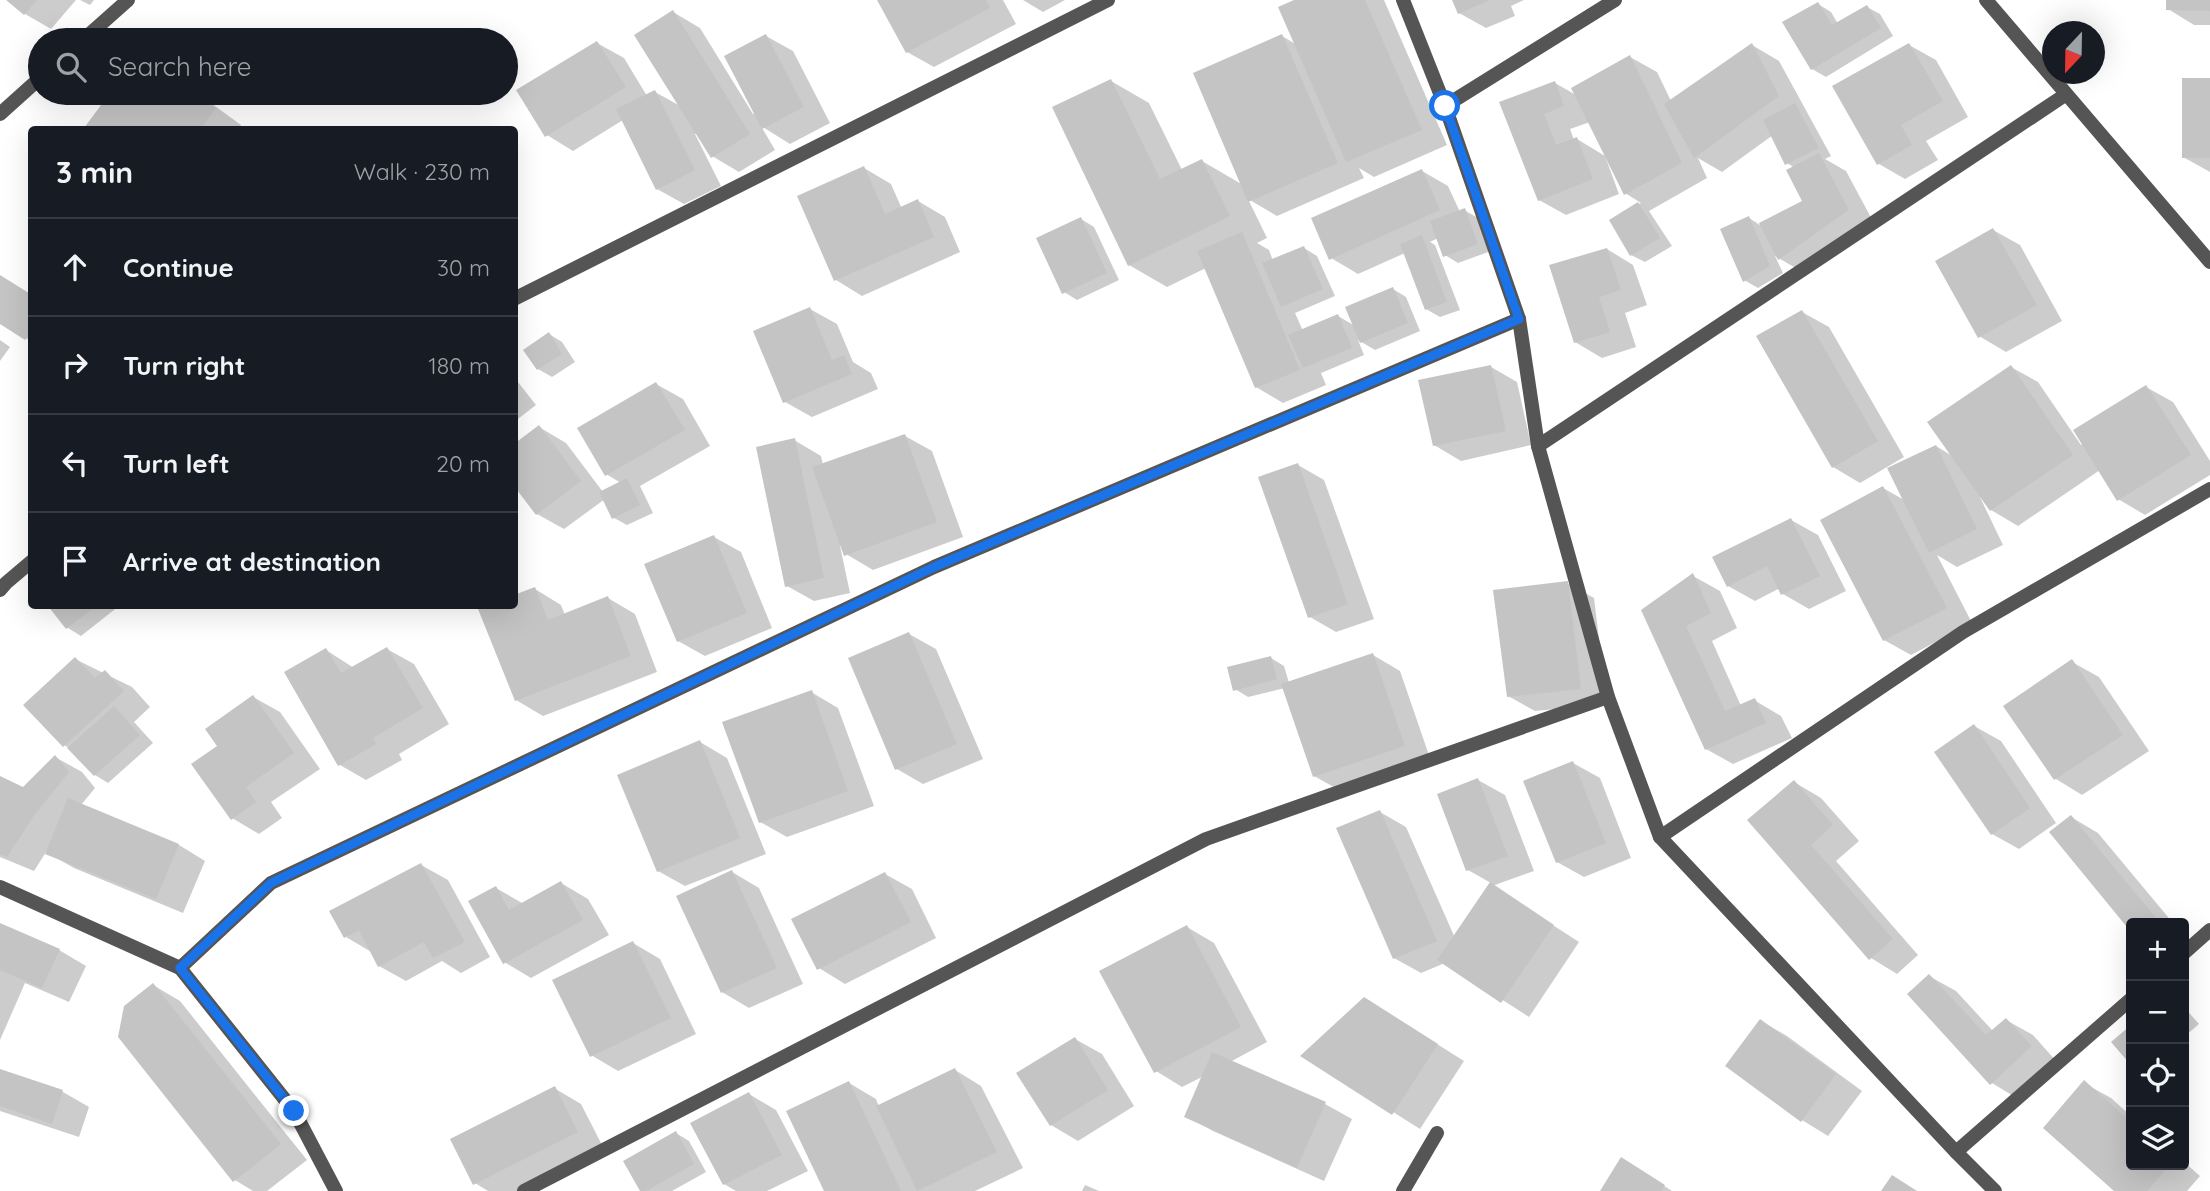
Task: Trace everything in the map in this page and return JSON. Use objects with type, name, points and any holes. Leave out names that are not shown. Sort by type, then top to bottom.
[{"type":"street","points":[[96,28],[128,0]]},
{"type":"street","points":[[518,297],[1108,0]]},
{"type":"street","points":[[1403,0],[1445,106],[1519,319],[1538,446],[1608,697],[1660,837],[1956,1153],[1995,1191]]},
{"type":"street","points":[[1445,106],[1615,0]]},
{"type":"street","points":[[1986,0],[2210,262]]},
{"type":"street","points":[[0,114],[28,89]]},
{"type":"street","points":[[1538,446],[2066,95]]},
{"type":"street","points":[[180,968],[271,883],[934,567],[1519,319]]},
{"type":"street","points":[[1660,837],[1963,632],[2210,489]]},
{"type":"street","points":[[0,590],[28,565]]},
{"type":"street","points":[[524,1191],[1206,839],[1608,697]]},
{"type":"street","points":[[0,887],[180,968],[294,1111],[336,1191]]},
{"type":"street","points":[[2189,949],[2210,930]]},
{"type":"street","points":[[1956,1153],[2126,1003]]},
{"type":"street","points":[[1404,1191],[1437,1133]]},
{"type":"building","points":[[6,0],[37,0],[24,15]]},
{"type":"building","points":[[877,0],[986,0],[990,8],[906,53]]},
{"type":"building","points":[[1294,0],[1365,0],[1422,130],[1346,162],[1278,7]]},
{"type":"building","points":[[1452,0],[1490,0],[1458,14]]},
{"type":"building","points":[[2166,0],[2210,0],[2210,11],[2166,10]]},
{"type":"building","points":[[1818,2],[1832,25],[1867,5],[1881,28],[1811,70],[1782,22]]},
{"type":"building","points":[[673,10],[750,134],[711,158],[634,35]]},
{"type":"building","points":[[766,34],[804,107],[762,129],[724,56]]},
{"type":"building","points":[[1282,34],[1338,163],[1248,202],[1193,73]]},
{"type":"building","points":[[597,41],[626,87],[545,137],[518,93],[518,89]]},
{"type":"building","points":[[1752,43],[1779,96],[1694,158],[1664,104]]},
{"type":"building","points":[[1909,43],[1943,101],[1901,125],[1912,145],[1877,165],[1832,86]]},
{"type":"building","points":[[1630,55],[1682,163],[1624,195],[1571,88]]},
{"type":"building","points":[[2182,78],[2210,78],[2210,158],[2182,158]]},
{"type":"building","points":[[1111,79],[1160,179],[1202,159],[1230,216],[1128,266],[1052,107]]},
{"type":"building","points":[[1555,81],[1564,106],[1544,114],[1556,145],[1577,137],[1593,179],[1538,201],[1499,102]]},
{"type":"building","points":[[655,90],[695,170],[656,190],[616,109]]},
{"type":"building","points":[[1795,103],[1819,148],[1785,165],[1763,120]]},
{"type":"building","points":[[101,105],[212,105],[216,108],[203,126],[85,126]]},
{"type":"building","points":[[1819,153],[1849,210],[1778,260],[1759,223],[1802,201],[1786,170]]},
{"type":"building","points":[[864,166],[885,214],[918,199],[934,237],[834,281],[797,196]]},
{"type":"building","points":[[1422,169],[1440,210],[1329,260],[1311,218]]},
{"type":"building","points":[[1638,202],[1660,238],[1630,256],[1609,220]]},
{"type":"building","points":[[1465,208],[1478,244],[1443,257],[1430,221]]},
{"type":"building","points":[[1749,216],[1770,266],[1743,282],[1720,229]]},
{"type":"building","points":[[1081,217],[1107,273],[1062,294],[1036,238]]},
{"type":"building","points":[[1993,228],[2037,305],[1978,338],[1935,261]]},
{"type":"building","points":[[1242,232],[1300,370],[1255,388],[1197,251]]},
{"type":"building","points":[[1422,235],[1447,302],[1425,310],[1400,244]]},
{"type":"building","points":[[1304,246],[1323,289],[1281,307],[1262,263]]},
{"type":"building","points":[[1607,248],[1621,290],[1599,297],[1610,332],[1574,343],[1549,265]]},
{"type":"building","points":[[0,275],[28,292],[28,336],[25,340],[0,324]]},
{"type":"building","points":[[1393,287],[1408,323],[1360,343],[1345,307]]},
{"type":"building","points":[[810,307],[832,360],[844,355],[852,374],[783,403],[753,331]]},
{"type":"building","points":[[1802,310],[1878,441],[1832,468],[1756,336]]},
{"type":"building","points":[[1338,314],[1352,348],[1303,368],[1288,335]]},
{"type":"building","points":[[549,332],[562,354],[537,370],[523,350]]},
{"type":"building","points":[[1491,365],[1506,431],[1433,446],[1418,380]]},
{"type":"building","points":[[2011,365],[2073,455],[1990,511],[1927,422]]},
{"type":"building","points":[[656,382],[685,430],[605,476],[577,428]]},
{"type":"building","points":[[2146,385],[2191,455],[2117,501],[2073,430]]},
{"type":"building","points":[[539,425],[581,481],[536,515],[518,491],[518,441]]},
{"type":"building","points":[[905,434],[937,522],[844,556],[812,467]]},
{"type":"building","points":[[795,438],[824,578],[785,587],[756,447]]},
{"type":"building","points":[[1936,445],[1977,529],[1929,553],[1887,468]]},
{"type":"building","points":[[1298,463],[1348,604],[1308,618],[1258,477]]},
{"type":"building","points":[[627,478],[640,505],[612,519],[599,492]]},
{"type":"building","points":[[1883,486],[1947,608],[1883,641],[1820,520]]},
{"type":"building","points":[[1791,518],[1820,576],[1781,595],[1767,566],[1727,587],[1712,557]]},
{"type":"building","points":[[714,535],[747,613],[677,642],[644,564]]},
{"type":"building","points":[[1693,573],[1711,613],[1686,626],[1725,711],[1755,698],[1766,723],[1705,750],[1641,610]]},
{"type":"building","points":[[1568,581],[1581,689],[1507,697],[1493,590]]},
{"type":"building","points":[[535,587],[548,620],[608,596],[631,656],[515,701],[478,609],[518,609],[518,593]]},
{"type":"building","points":[[50,609],[92,609],[66,629]]},
{"type":"building","points":[[909,632],[957,744],[895,770],[848,658]]},
{"type":"building","points":[[387,647],[423,708],[373,738],[376,744],[338,766],[284,672],[326,648],[341,673]]},
{"type":"building","points":[[1373,653],[1405,746],[1313,777],[1281,684]]},
{"type":"building","points":[[1271,656],[1277,679],[1233,691],[1227,667]]},
{"type":"building","points":[[75,657],[95,678],[105,670],[124,691],[63,747],[23,705]]},
{"type":"building","points":[[2072,659],[2123,735],[2054,780],[2003,706]]},
{"type":"building","points":[[812,690],[848,791],[759,823],[722,722]]},
{"type":"building","points":[[253,695],[294,753],[246,787],[256,802],[231,820],[191,764],[217,746],[205,729]]},
{"type":"building","points":[[114,706],[140,735],[94,776],[67,748]]},
{"type":"building","points":[[1974,724],[2030,808],[1991,835],[1934,752]]},
{"type":"building","points":[[700,740],[740,838],[657,872],[617,775]]},
{"type":"building","points":[[55,755],[69,772],[35,814],[7,857],[0,854],[0,776],[23,787]]},
{"type":"building","points":[[1573,761],[1606,843],[1556,863],[1523,781]]},
{"type":"building","points":[[1478,778],[1508,856],[1466,871],[1437,794]]},
{"type":"building","points":[[1794,780],[1833,825],[1811,845],[1893,939],[1869,960],[1747,820]]},
{"type":"building","points":[[68,798],[179,844],[156,899],[45,854]]},
{"type":"building","points":[[1380,810],[1437,941],[1393,959],[1336,828]]},
{"type":"building","points":[[2071,815],[2156,918],[2126,918],[2126,926],[2049,832]]},
{"type":"building","points":[[421,863],[465,942],[433,958],[424,942],[378,967],[359,930],[344,938],[329,911]]},
{"type":"building","points":[[732,870],[777,968],[721,993],[676,896]]},
{"type":"building","points":[[885,872],[911,922],[817,970],[791,919]]},
{"type":"building","points":[[561,881],[583,920],[503,964],[468,901],[496,886],[509,910]]},
{"type":"building","points":[[1490,882],[1554,925],[1501,1003],[1437,960]]},
{"type":"building","points":[[0,923],[60,949],[42,988],[0,970]]},
{"type":"building","points":[[1187,925],[1241,1027],[1154,1073],[1099,971]]},
{"type":"building","points":[[633,941],[671,1018],[590,1057],[552,980]]},
{"type":"building","points":[[1929,974],[1986,1035],[2006,1018],[2032,1046],[1990,1085],[1907,994]]},
{"type":"building","points":[[153,983],[281,1144],[233,1182],[118,1037],[124,1006]]},
{"type":"building","points":[[1364,997],[1438,1044],[1392,1115],[1300,1056]]},
{"type":"building","points":[[1760,1019],[1836,1074],[1801,1122],[1725,1066]]},
{"type":"building","points":[[2126,1029],[2126,1059],[2111,1042]]},
{"type":"building","points":[[1075,1037],[1108,1090],[1050,1126],[1016,1073]]},
{"type":"building","points":[[1212,1052],[1326,1102],[1297,1168],[1184,1117]]},
{"type":"building","points":[[955,1068],[997,1152],[917,1191],[876,1106]]},
{"type":"building","points":[[0,1069],[63,1090],[52,1124],[0,1106]]},
{"type":"building","points":[[2084,1080],[2126,1118],[2126,1170],[2166,1170],[2147,1191],[2114,1191],[2043,1128]]},
{"type":"building","points":[[849,1081],[901,1191],[824,1191],[786,1111]]},
{"type":"building","points":[[555,1086],[578,1132],[473,1185],[450,1139]]},
{"type":"building","points":[[749,1092],[782,1155],[723,1185],[690,1123]]},
{"type":"building","points":[[676,1131],[694,1164],[646,1191],[640,1191],[623,1161]]},
{"type":"building","points":[[1621,1157],[1665,1185],[1661,1191],[1600,1191]]},
{"type":"building","points":[[1892,1175],[1917,1191],[1881,1191]]},
{"type":"route","points":[[294,1111],[180,968],[271,883],[934,567],[1519,319],[1445,106]]}]
